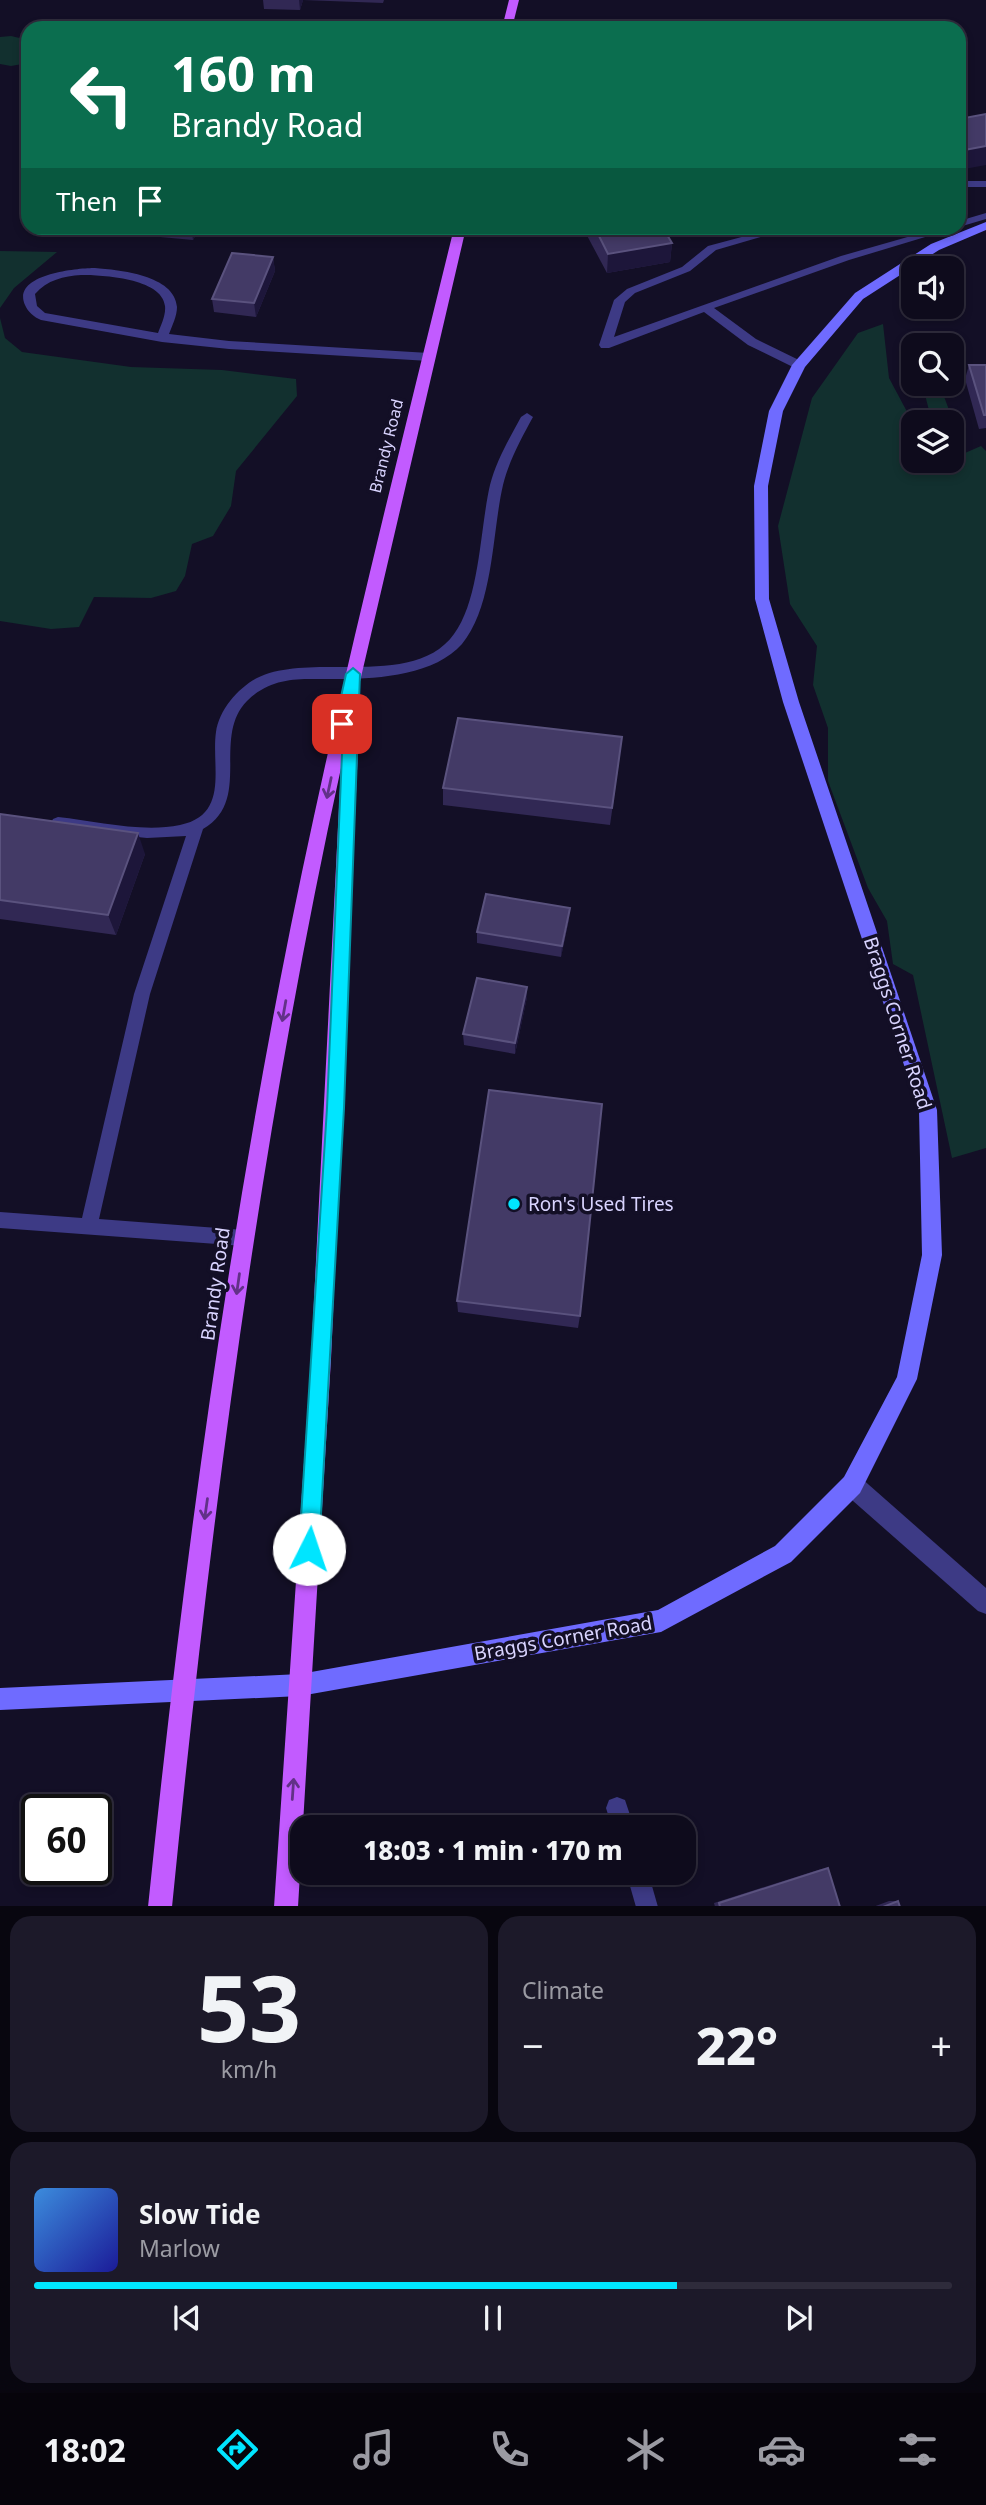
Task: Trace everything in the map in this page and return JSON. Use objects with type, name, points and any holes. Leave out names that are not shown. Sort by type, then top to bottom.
[{"type":"main road","points":[[509,21],[514,0]]},
{"type":"main road","name":"Braggs Corner Road","points":[[966,234],[986,226]]},
{"type":"main road","name":"Brandy Road","points":[[160,1906],[181,1692],[244,1238],[290,978],[353,674],[458,235]]},
{"type":"main road","name":"Braggs Corner Road","points":[[0,1699],[300,1685],[661,1621],[783,1554],[852,1485],[907,1379],[932,1255],[928,1110],[791,702],[762,600],[761,486],[776,411],[799,365],[859,296],[936,247],[965,235]]},
{"type":"main road","name":"Brandy Road","points":[[286,1906],[335,1108],[353,674]]},
{"type":"street","points":[[852,1485],[986,1603]]},
{"type":"lane","points":[[966,184],[986,184]]},
{"type":"lane","points":[[966,222],[986,216]]},
{"type":"lane","points":[[759,235],[712,247],[686,269],[631,291],[620,300],[606,345],[634,332],[845,258],[924,235]]},
{"type":"lane","points":[[162,338],[172,306],[168,295],[160,287],[146,280],[98,272],[72,271],[54,275],[39,283],[31,291],[28,300],[31,309],[41,316],[162,338],[229,345],[429,357]]},
{"type":"lane","points":[[705,307],[752,342],[799,365]]},
{"type":"lane","points":[[40,822],[175,832],[196,827],[212,816],[222,800],[223,731],[232,710],[244,695],[260,683],[285,673],[353,674],[426,661],[447,651],[460,637],[478,582],[497,484],[510,446],[527,417]]},
{"type":"lane","points":[[88,1228],[142,994],[196,827]]},
{"type":"lane","points":[[0,1220],[244,1238]]},
{"type":"lane","points":[[641,1885],[647,1906]]},
{"type":"green space","points":[[0,37],[21,38],[21,64],[0,64]]},
{"type":"green space","points":[[0,251],[57,252],[14,288],[0,308]]},
{"type":"green space","points":[[0,318],[5,338],[22,352],[131,367],[222,370],[296,379],[297,396],[236,471],[231,506],[213,536],[192,544],[185,576],[176,591],[151,598],[94,597],[79,627],[51,629],[0,621]]},
{"type":"green space","points":[[883,324],[889,378],[906,410],[901,410],[901,473],[964,473],[964,450],[965,453],[981,446],[986,451],[986,1148],[952,1158],[913,975],[893,964],[887,921],[868,888],[828,781],[828,728],[813,685],[817,646],[790,604],[778,526],[812,398],[858,333]]},
{"type":"green space","points":[[925,396],[944,396],[949,410],[929,410]]},
{"type":"building","points":[[986,114],[986,146],[966,150],[966,118]]},
{"type":"building","points":[[598,235],[667,235],[672,243],[608,254]]},
{"type":"building","points":[[232,253],[273,257],[254,303],[212,299]]},
{"type":"building","points":[[969,365],[986,365],[986,415],[984,415]]},
{"type":"building","points":[[458,718],[622,737],[612,808],[443,788]]},
{"type":"building","points":[[0,814],[138,833],[108,915],[0,900]]},
{"type":"building","points":[[486,894],[570,908],[562,946],[477,932]]},
{"type":"building","points":[[477,978],[527,987],[515,1043],[463,1034]]},
{"type":"building","points":[[489,1090],[602,1104],[580,1316],[457,1301]]},
{"type":"building","points":[[828,1868],[840,1906],[720,1906],[719,1903]]},
{"type":"building","points":[[898,1901],[900,1906],[886,1906]]},
{"type":"place","name":"Ron's Used Tires","points":[[514,1204]]},
{"type":"route","points":[[309,1549],[335,1108],[353,674],[342,724]]}]
